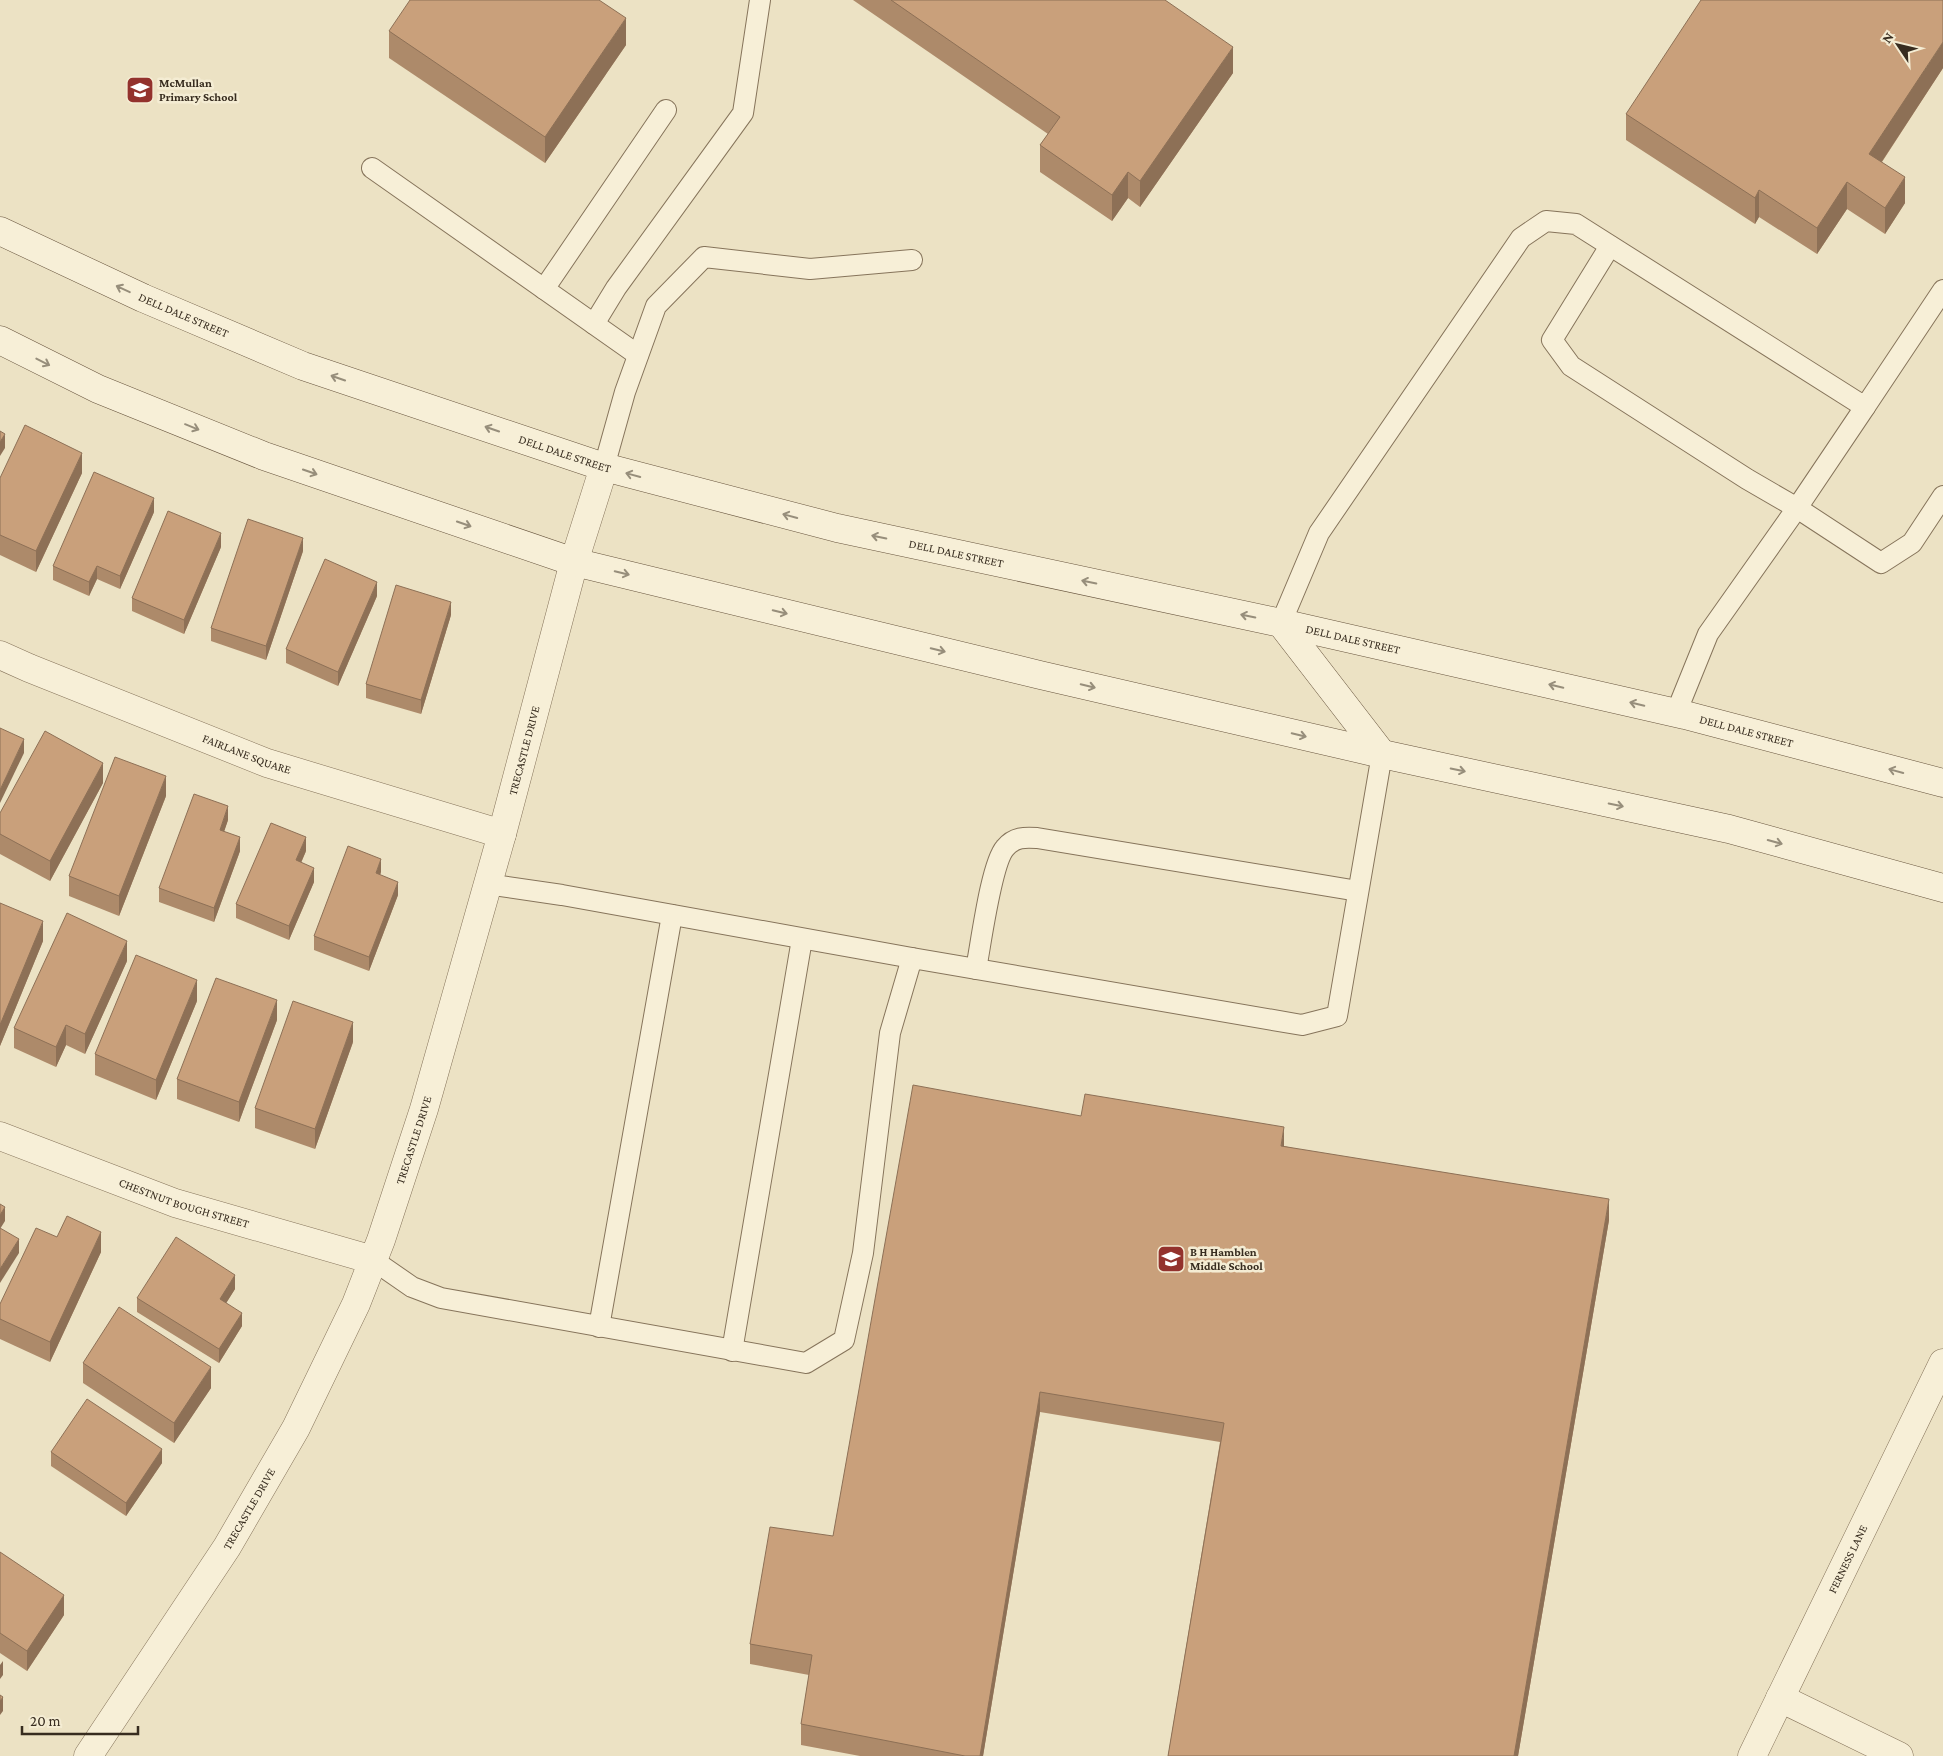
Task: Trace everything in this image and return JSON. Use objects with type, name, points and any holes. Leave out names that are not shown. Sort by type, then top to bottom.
[{"type":"main road","name":"DELL DALE STREET","points":[[6,242],[302,366],[604,467],[837,528],[1281,623],[1676,713],[1943,783]]},
{"type":"main road","points":[[0,340],[98,389],[264,456],[574,562],[1040,675],[1382,754],[1729,829],[1943,888]]},
{"type":"main road","name":"TRECASTLE DRIVE","points":[[88,1756],[227,1547],[296,1428],[356,1304],[373,1260],[424,1109],[502,834],[574,562],[604,467]]},
{"type":"main road","points":[[1281,623],[1382,754]]},
{"type":"main road","name":"FAIRLANE SQUARE","points":[[0,655],[267,763],[502,834]]},
{"type":"main road","name":"CHESTNUT BOUGH STREET","points":[[0,1136],[175,1203],[373,1260]]},
{"type":"main road","name":"FERNESS LANE","points":[[1752,1756],[1943,1363]]},
{"type":"main road","points":[[1780,1698],[1899,1756]]},
{"type":"lane","points":[[594,324],[616,288],[742,113],[760,0]]},
{"type":"lane","points":[[544,288],[666,110]]},
{"type":"lane","points":[[372,168],[638,355]]},
{"type":"lane","points":[[1281,623],[1319,533],[1521,238],[1546,221],[1576,224],[1865,407]]},
{"type":"lane","points":[[1610,246],[1552,340],[1570,366],[1747,479],[1797,508],[1881,563],[1912,543],[1943,496]]},
{"type":"lane","points":[[604,467],[625,392],[656,306],[704,257],[810,269],[912,260]]},
{"type":"lane","points":[[1676,713],[1708,634],[1797,508],[1943,290]]},
{"type":"lane","points":[[488,884],[1302,1025],[1337,1016],[1382,754]]},
{"type":"lane","points":[[976,969],[995,868],[1005,848],[1020,837],[1037,838],[1358,891]]},
{"type":"lane","points":[[599,1328],[672,915]]},
{"type":"lane","points":[[732,1351],[802,939]]},
{"type":"lane","points":[[373,1260],[412,1287],[441,1298],[599,1328],[806,1363],[844,1340],[863,1253],[890,1033],[912,958]]},
{"type":"building","points":[[410,0],[599,0],[626,18],[545,137],[389,31]]},
{"type":"building","points":[[891,0],[1165,0],[1233,47],[1140,181],[1128,172],[1112,195],[1040,145],[1060,117]]},
{"type":"building","points":[[1701,0],[1943,0],[1943,42],[1869,154],[1905,177],[1885,208],[1847,182],[1817,228],[1759,190],[1755,198],[1626,114]]},
{"type":"building","points":[[25,425],[82,453],[36,551],[0,535],[0,478]]},
{"type":"building","points":[[0,431],[5,434],[0,442]]},
{"type":"building","points":[[94,472],[154,498],[120,576],[97,566],[89,582],[53,566]]},
{"type":"building","points":[[168,511],[221,533],[184,620],[132,598]]},
{"type":"building","points":[[248,519],[303,538],[266,646],[211,628]]},
{"type":"building","points":[[325,559],[377,582],[338,672],[286,649]]},
{"type":"building","points":[[396,585],[451,602],[421,700],[366,684]]},
{"type":"building","points":[[0,728],[24,739],[0,790]]},
{"type":"building","points":[[45,731],[103,763],[50,861],[0,834],[0,813]]},
{"type":"building","points":[[115,757],[166,776],[119,896],[69,876]]},
{"type":"building","points":[[194,794],[228,806],[220,830],[240,837],[214,908],[159,888]]},
{"type":"building","points":[[271,823],[306,837],[296,860],[314,868],[289,926],[236,904]]},
{"type":"building","points":[[348,846],[381,859],[376,873],[398,882],[369,957],[314,936]]},
{"type":"building","points":[[0,903],[43,921],[0,1025]]},
{"type":"building","points":[[67,913],[127,941],[85,1034],[66,1025],[56,1047],[14,1028]]},
{"type":"building","points":[[136,955],[197,980],[156,1080],[95,1054]]},
{"type":"building","points":[[216,978],[277,1000],[239,1102],[177,1079]]},
{"type":"building","points":[[293,1001],[353,1022],[315,1129],[255,1108]]},
{"type":"building","points":[[913,1085],[1081,1116],[1085,1094],[1284,1127],[1281,1146],[1609,1199],[1514,1756],[1168,1756],[1224,1423],[1040,1392],[980,1756],[965,1756],[801,1724],[812,1655],[750,1644],[770,1527],[833,1536]]},
{"type":"building","points":[[0,1204],[5,1207],[0,1215]]},
{"type":"building","points":[[67,1216],[101,1232],[50,1342],[0,1319],[0,1304],[36,1228],[57,1237]]},
{"type":"building","points":[[0,1228],[19,1239],[0,1269]]},
{"type":"building","points":[[176,1237],[235,1275],[220,1299],[242,1313],[219,1349],[137,1298]]},
{"type":"building","points":[[119,1307],[211,1367],[174,1423],[83,1363]]},
{"type":"building","points":[[87,1399],[162,1449],[126,1503],[51,1452]]},
{"type":"building","points":[[0,1552],[64,1595],[27,1651],[0,1633]]},
{"type":"place","name":"McMullan Primary School","points":[[140,90]]},
{"type":"place","name":"B H Hamblen Middle School","points":[[1171,1259]]}]
